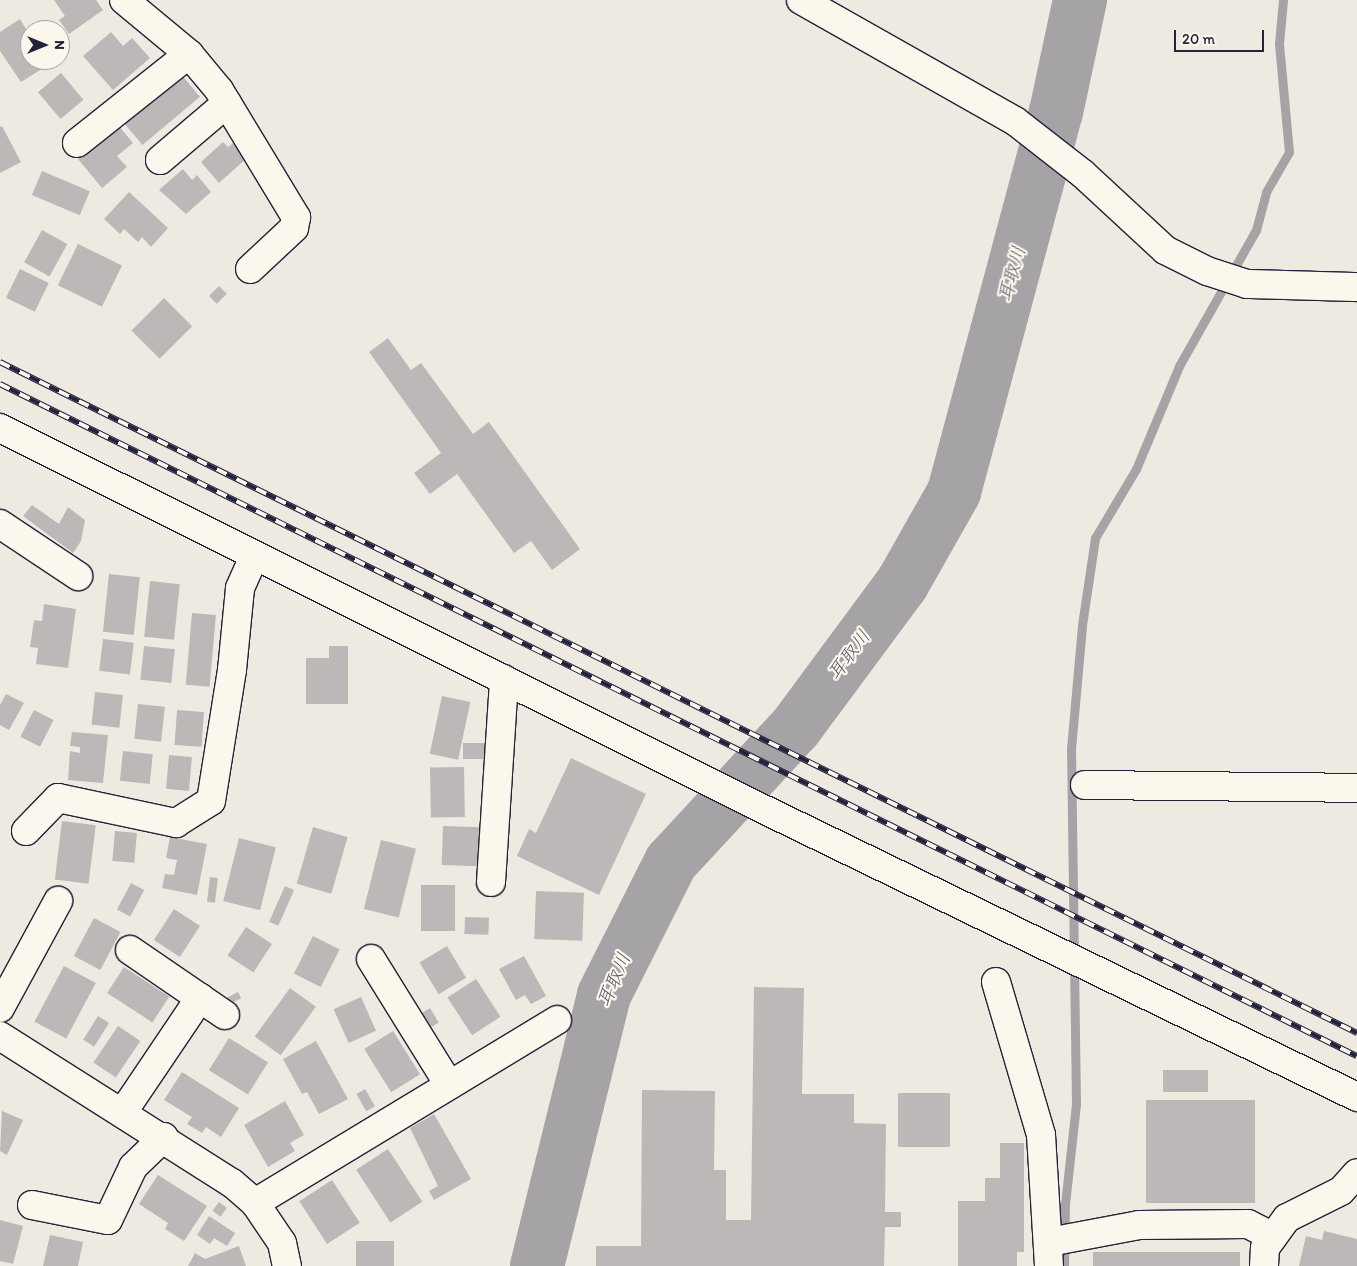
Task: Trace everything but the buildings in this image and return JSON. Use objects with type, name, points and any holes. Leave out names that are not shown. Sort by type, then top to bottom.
[{"type":"street","points":[[124,0],[189,54],[227,103],[296,216],[294,228],[250,269]]},
{"type":"street","points":[[801,0],[1015,121],[1082,174],[1165,250],[1207,272],[1246,284],[1357,287]]},
{"type":"street","points":[[77,142],[189,54]]},
{"type":"street","points":[[160,160],[227,103]]},
{"type":"street","points":[[0,428],[504,679],[1357,1098]]},
{"type":"street","points":[[0,524],[78,576]]},
{"type":"street","points":[[26,831],[58,798],[176,823],[210,801],[232,670],[240,588],[255,555]]},
{"type":"street","points":[[491,882],[504,679]]},
{"type":"street","points":[[1084,785],[1357,788]]},
{"type":"street","points":[[0,1008],[58,901]]},
{"type":"street","points":[[130,950],[225,1015]]},
{"type":"street","points":[[371,959],[449,1085]]},
{"type":"street","points":[[996,982],[1041,1135],[1056,1246],[1139,1225],[1248,1224],[1273,1237]]},
{"type":"street","points":[[123,1112],[200,998]]},
{"type":"street","points":[[255,1202],[556,1020]]},
{"type":"street","points":[[0,1036],[164,1137],[255,1202],[282,1243],[287,1266]]},
{"type":"street","points":[[32,1205],[108,1220],[133,1167],[164,1137]]},
{"type":"street","points":[[1264,1266],[1265,1248],[1287,1218],[1341,1191],[1357,1173]]},
{"type":"waterway","name":"耳取川","points":[[537,1266],[604,995],[671,862],[796,727],[902,584],[954,492],[1056,112],[1080,0]]},
{"type":"waterway","points":[[1064,1266],[1065,1204],[1076,1104],[1071,749],[1082,625],[1095,538],[1136,469],[1179,366],[1256,230],[1266,192],[1289,152],[1279,44],[1283,0]]},
{"type":"railway","points":[[0,362],[1357,1033]]},
{"type":"railway","points":[[0,384],[1357,1056]]}]
